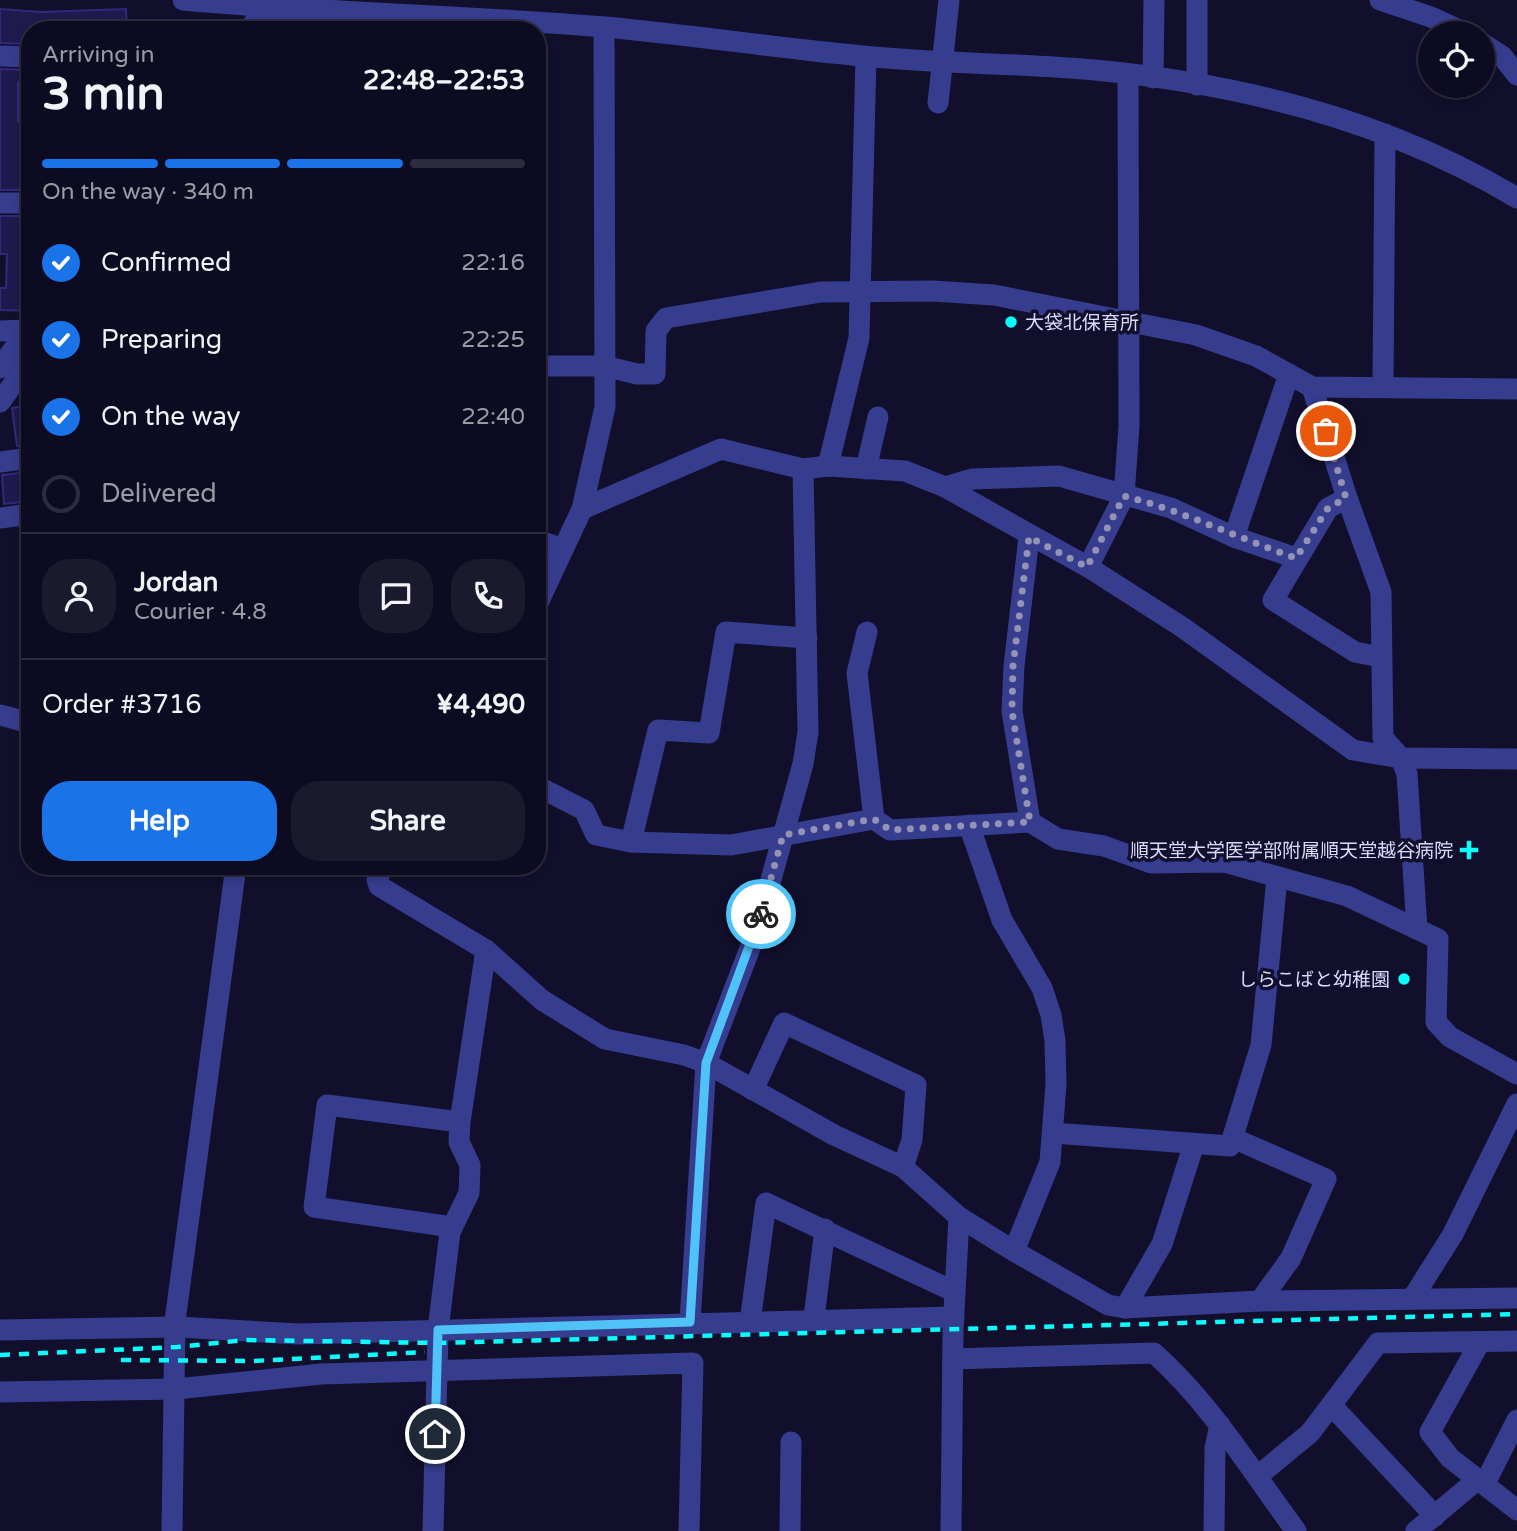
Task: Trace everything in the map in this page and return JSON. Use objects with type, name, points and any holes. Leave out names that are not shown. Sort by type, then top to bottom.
[{"type":"street","points":[[183,0],[280,4],[347,20],[384,21]]},
{"type":"street","points":[[938,103],[949,0]]},
{"type":"street","points":[[1153,78],[1154,0]]},
{"type":"street","points":[[1197,0],[1197,85]]},
{"type":"street","points":[[1380,0],[1440,21]]},
{"type":"street","points":[[260,21],[280,4]]},
{"type":"street","points":[[546,25],[604,27],[866,57],[1128,74],[1197,85],[1289,104],[1385,134],[1454,163],[1517,198]]},
{"type":"street","points":[[546,586],[582,509],[605,407],[604,27]]},
{"type":"street","points":[[1495,51],[1517,75]]},
{"type":"street","points":[[0,56],[21,57]]},
{"type":"street","points":[[828,467],[859,338],[866,57]]},
{"type":"street","points":[[1087,567],[1124,496],[1129,426],[1128,74]]},
{"type":"street","points":[[1383,387],[1385,134]]},
{"type":"street","points":[[0,203],[21,203]]},
{"type":"street","points":[[546,366],[604,366],[637,374],[655,374],[656,331],[666,318],[821,292],[860,290],[994,295],[1225,344],[1312,387],[1517,389]]},
{"type":"street","points":[[0,331],[21,329]]},
{"type":"street","points":[[0,368],[21,338]]},
{"type":"street","points":[[0,402],[21,373]]},
{"type":"street","points":[[1234,537],[1289,374]]},
{"type":"street","points":[[1312,387],[1346,498],[1381,592],[1383,738],[1401,758],[1407,774],[1418,929]]},
{"type":"street","points":[[866,469],[878,417]]},
{"type":"street","points":[[582,509],[721,449],[803,468],[905,471],[945,487],[1029,537],[1087,567],[1182,627],[1353,750],[1401,758],[1517,759]]},
{"type":"street","points":[[0,462],[21,458]]},
{"type":"street","points":[[690,1322],[706,1063],[757,930],[803,764],[808,732],[803,468]]},
{"type":"street","points":[[945,487],[972,479],[1059,477],[1171,508],[1234,537],[1296,558]]},
{"type":"street","points":[[1346,498],[1328,508],[1273,600],[1355,652],[1380,657]]},
{"type":"street","points":[[0,518],[21,515]]},
{"type":"street","points":[[1029,537],[1013,666],[1012,711],[1030,822]]},
{"type":"street","points":[[546,543],[563,549]]},
{"type":"street","points":[[631,842],[658,730],[709,733],[726,632],[807,638]]},
{"type":"street","points":[[867,632],[857,673],[874,819]]},
{"type":"street","points":[[0,716],[21,721]]},
{"type":"street","points":[[546,791],[583,810],[596,835],[631,842],[732,845],[874,819],[890,830],[1030,822],[1058,839],[1104,846],[1151,863],[1224,862],[1347,897],[1438,939],[1436,1022],[1450,1037],[1517,1073]]},
{"type":"street","points":[[969,825],[1002,920],[1042,988],[1051,1015],[1056,1084],[1050,1162],[1014,1251]]},
{"type":"street","points":[[172,1531],[178,1327],[175,1321],[235,875]]},
{"type":"street","points":[[379,875],[379,887],[486,950],[532,992],[606,1039],[684,1055],[706,1063],[834,1135],[903,1167],[959,1217],[1108,1305],[1125,1308],[1260,1301],[1517,1298]]},
{"type":"street","points":[[1054,1133],[1230,1146],[1261,1045],[1277,878]]},
{"type":"street","points":[[433,1531],[438,1330],[452,1227],[469,1193],[470,1165],[459,1142],[460,1122],[486,950]]},
{"type":"street","points":[[753,1090],[784,1023],[916,1084],[912,1140],[903,1167]]},
{"type":"street","points":[[1412,1299],[1453,1234],[1517,1104]]},
{"type":"street","points":[[452,1227],[314,1206],[327,1105],[460,1122]]},
{"type":"street","points":[[1233,1138],[1326,1179],[1291,1258],[1260,1301]]},
{"type":"street","points":[[1125,1308],[1162,1244],[1194,1144]]},
{"type":"street","points":[[750,1322],[766,1203],[955,1292]]},
{"type":"street","points":[[951,1531],[954,1317],[959,1217]]},
{"type":"street","points":[[814,1318],[825,1230]]},
{"type":"street","points":[[0,1330],[178,1327],[298,1334],[814,1318],[954,1317]]},
{"type":"street","points":[[1259,1475],[1310,1433],[1378,1343],[1517,1341]]},
{"type":"street","points":[[1480,1342],[1430,1432],[1450,1458],[1517,1510]]},
{"type":"street","points":[[953,1359],[1154,1353],[1194,1393],[1220,1425],[1259,1475],[1296,1531]]},
{"type":"street","points":[[0,1392],[176,1389],[320,1374],[693,1363],[689,1531]]},
{"type":"street","points":[[1332,1406],[1434,1516]]},
{"type":"street","points":[[1416,1531],[1481,1482],[1517,1420]]},
{"type":"street","points":[[1214,1531],[1215,1448],[1220,1425]]},
{"type":"street","points":[[790,1531],[791,1442]]},
{"type":"building","points":[[0,9],[41,12],[126,9],[127,21],[21,21],[21,44],[0,43]]},
{"type":"building","points":[[0,69],[21,70],[21,82],[18,82],[18,122],[21,122],[21,190],[0,190]]},
{"type":"building","points":[[0,216],[21,216],[21,311],[0,310],[0,288],[6,288],[7,254],[0,254]]},
{"type":"building","points":[[21,406],[21,445],[17,446],[12,408]]},
{"type":"building","points":[[20,473],[21,502],[4,504],[2,475]]},
{"type":"railway","points":[[0,1355],[177,1347],[246,1340],[437,1343],[1517,1314]]},
{"type":"railway","points":[[121,1360],[252,1361],[425,1352]]},
{"type":"way so far","points":[[761,914],[783,835],[874,819],[890,830],[1030,822],[1012,711],[1013,666],[1029,537],[1087,567],[1124,496],[1171,508],[1234,537],[1296,558],[1328,508],[1346,498],[1326,431]]},
{"type":"place","name":"大袋北保育所","points":[[1011,322]]},
{"type":"place","name":"順天堂大学医学部附属順天堂越谷病院","points":[[1469,850]]},
{"type":"place","name":"しらこばと幼稚園","points":[[1404,979]]},
{"type":"route","points":[[435,1434],[438,1330],[690,1322],[706,1063],[761,914]]}]
